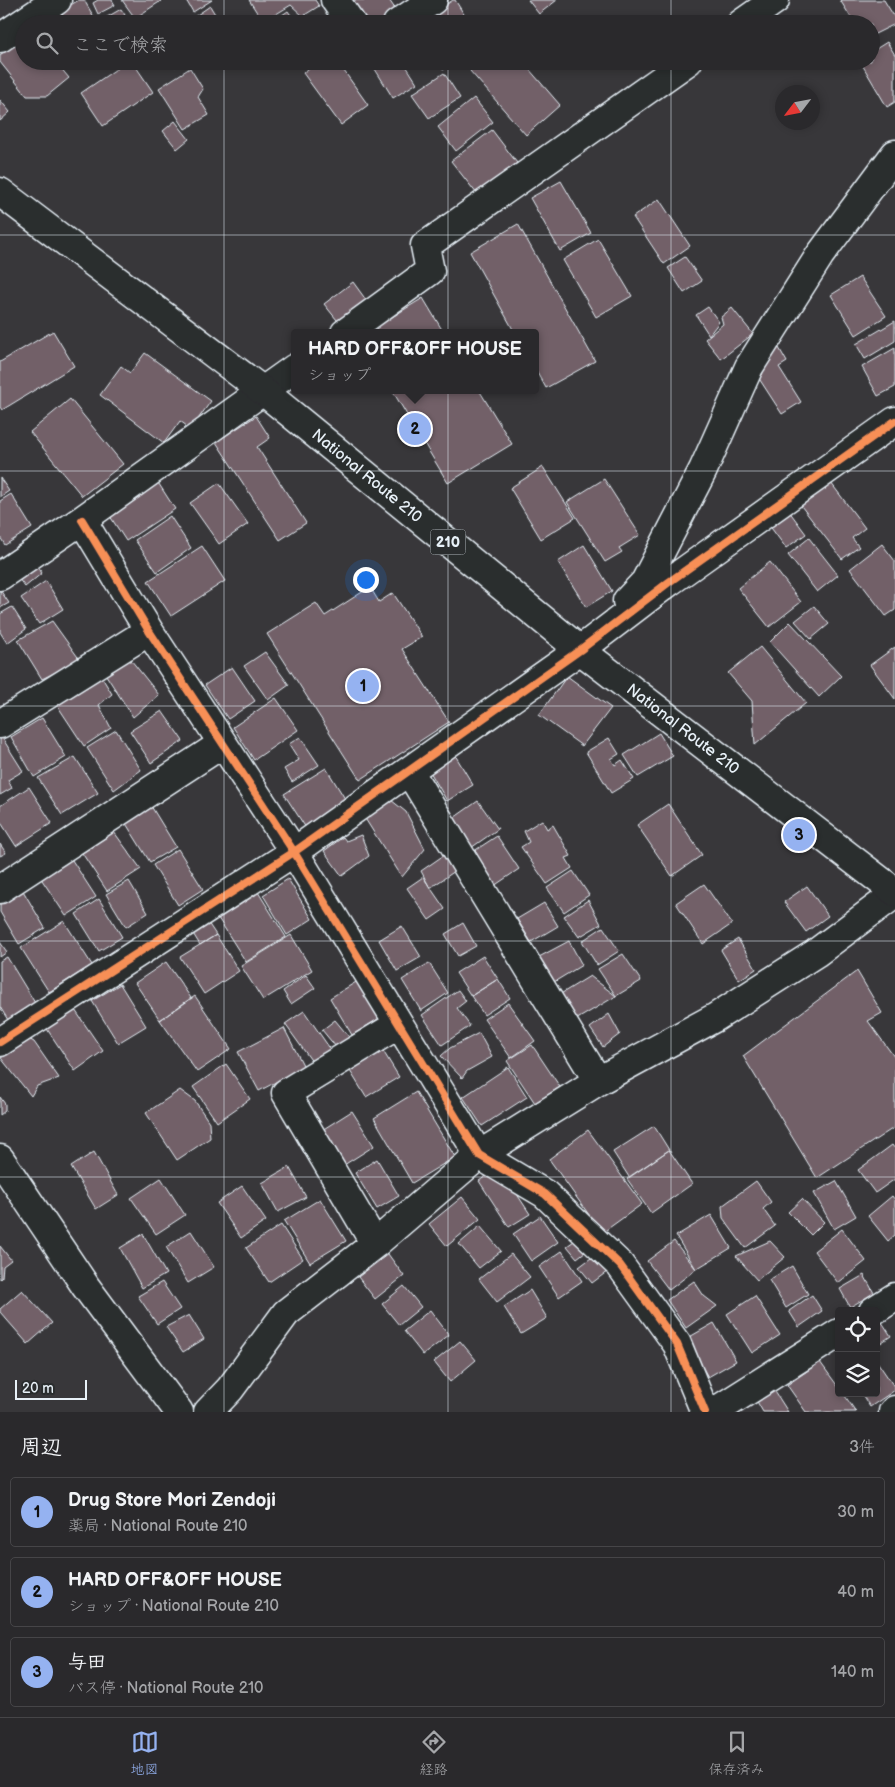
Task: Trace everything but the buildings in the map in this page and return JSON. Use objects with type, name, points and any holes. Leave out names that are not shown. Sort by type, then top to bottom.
[{"type":"main road","points":[[34,15],[56,0]]},
{"type":"main road","points":[[335,0],[346,15]]},
{"type":"main road","points":[[410,15],[433,0]]},
{"type":"main road","points":[[754,15],[775,0]]},
{"type":"main road","points":[[0,38],[15,28]]},
{"type":"main road","points":[[350,329],[430,271],[425,246],[675,70]]},
{"type":"main road","points":[[580,650],[646,582],[702,470],[749,367],[820,255],[895,154]]},
{"type":"main road","name":"National Route 210","points":[[0,192],[263,391],[580,650],[895,893]]},
{"type":"main road","points":[[0,576],[291,371]]},
{"type":"main road","points":[[0,1042],[294,852],[580,650],[669,582],[895,421]]},
{"type":"main road","points":[[82,520],[149,631],[294,852],[479,1156],[545,1194],[620,1265],[677,1344],[705,1412]]},
{"type":"main road","points":[[0,724],[149,631]]},
{"type":"main road","points":[[0,889],[222,744]]},
{"type":"main road","points":[[409,771],[598,1081]]},
{"type":"main road","points":[[208,1412],[230,1388],[286,1313],[375,1244],[479,1156],[598,1081],[716,1017],[816,953],[895,893]]},
{"type":"main road","points":[[375,1244],[286,1093],[399,1024]]},
{"type":"main road","points":[[0,1160],[86,1286],[179,1412]]},
{"type":"main road","points":[[879,1307],[895,1297]]},
{"type":"main road","points":[[714,1412],[835,1336]]},
{"type":"cycle path","points":[[0,1042],[294,852],[580,650],[669,582],[895,421]]},
{"type":"cycle path","points":[[82,520],[149,631],[294,852],[479,1155],[545,1194],[620,1265],[677,1344],[705,1412]]},
{"type":"place","name":"HARD OFF&OFF HOUSE","points":[[415,429]]},
{"type":"place","name":"Drug Store Mori Zendoji","points":[[363,686]]},
{"type":"place","name":"与田","points":[[799,835]]}]
